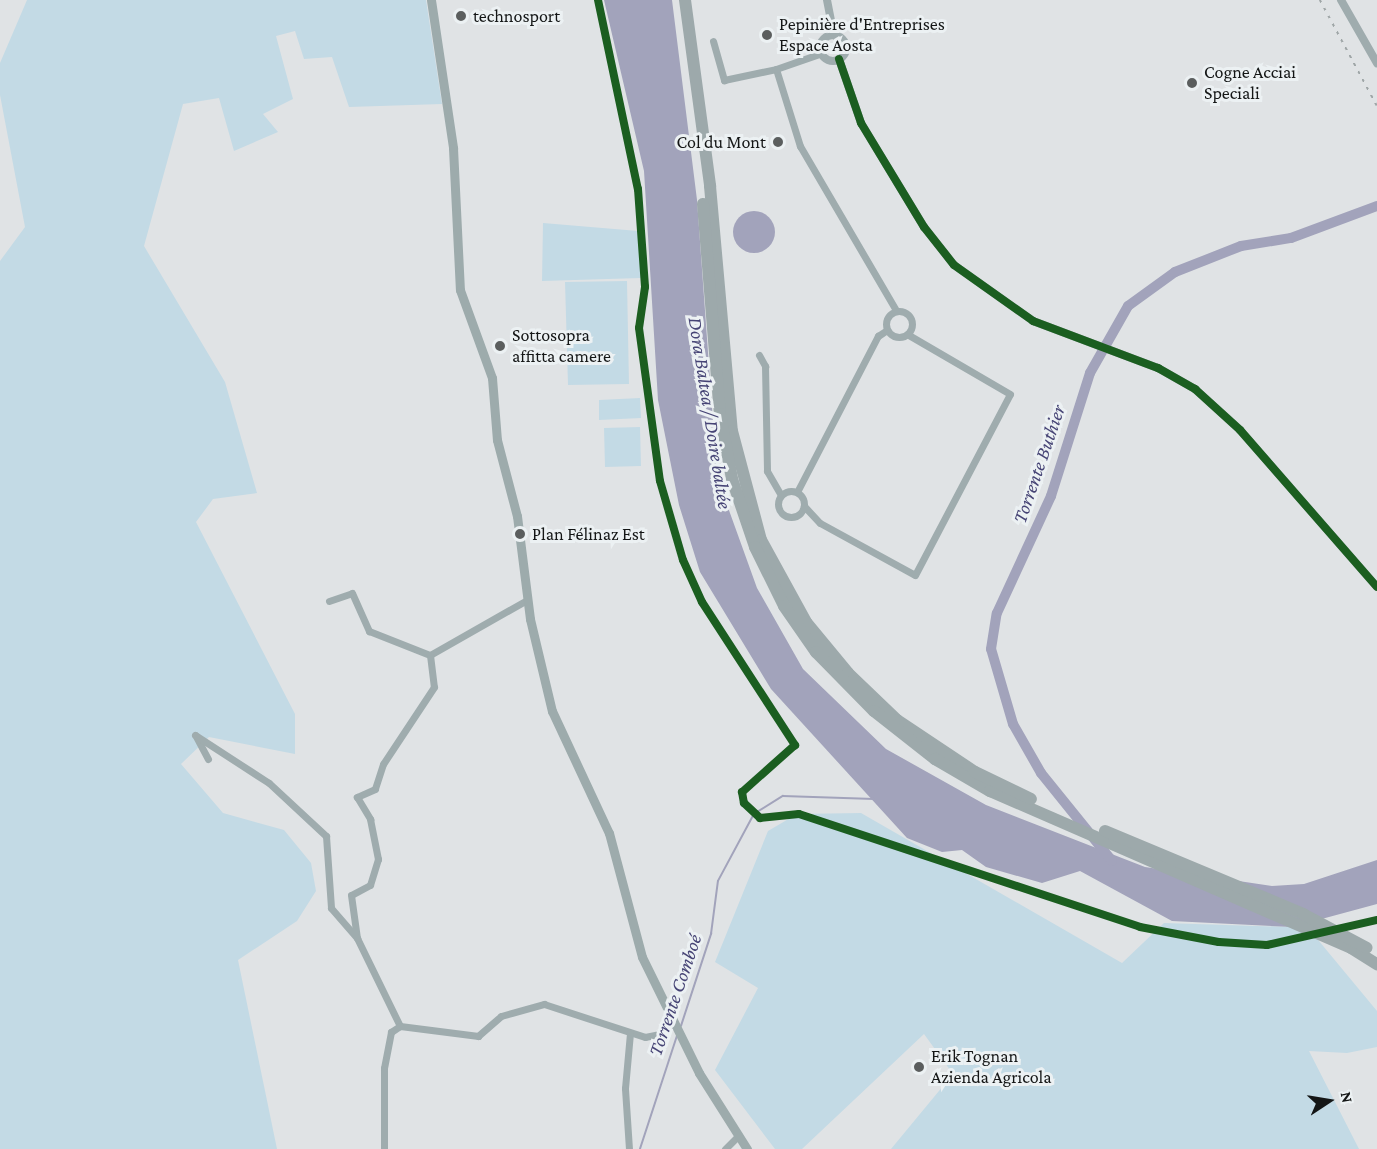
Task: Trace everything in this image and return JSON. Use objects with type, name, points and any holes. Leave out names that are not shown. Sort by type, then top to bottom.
[{"type":"highway","points":[[677,0],[702,189],[720,414],[742,513],[768,577],[816,652],[874,711],[935,759],[990,790],[1351,948],[1377,964]]},
{"type":"highway","points":[[685,0],[710,186],[732,431],[761,540],[806,622],[848,673],[897,720],[975,772],[1303,914],[1372,951]]},
{"type":"main road","points":[[431,0],[453,148],[458,280],[492,378],[497,440],[517,516],[527,600],[552,711],[609,832],[634,933],[670,1018],[747,1149]]},
{"type":"street","points":[[827,0],[834,35],[846,45],[839,59],[861,123],[924,227],[954,265],[1015,312],[1177,377],[1215,405],[1314,520],[1377,587]]},
{"type":"street","points":[[1341,0],[1377,63]]},
{"type":"street","points":[[822,53],[825,38],[834,35]]},
{"type":"street","points":[[713,41],[724,80],[776,69],[822,53],[839,59]]},
{"type":"street","points":[[776,69],[800,146],[896,310],[911,318],[907,334]]},
{"type":"street","points":[[887,330],[887,318],[896,310]]},
{"type":"street","points":[[887,330],[899,337],[907,334]]},
{"type":"street","points":[[797,492],[878,336],[887,330]]},
{"type":"street","points":[[797,492],[804,506],[820,523],[915,575],[1010,394],[907,334]]},
{"type":"street","points":[[759,354],[765,366],[767,471],[781,495],[778,504],[785,516],[799,514],[804,506]]},
{"type":"street","points":[[781,495],[797,492]]},
{"type":"street","points":[[329,601],[352,592],[369,631],[430,655]]},
{"type":"street","points":[[430,655],[527,600]]},
{"type":"street","points":[[357,938],[351,894],[370,885],[378,858],[370,819],[357,797],[375,789],[383,764],[434,687],[430,655]]},
{"type":"street","points":[[208,759],[195,735],[269,783],[326,836],[331,908],[357,938],[400,1026]]},
{"type":"street","points":[[384,1149],[384,1068],[391,1032],[400,1026],[478,1036],[501,1016],[544,1004],[630,1033],[659,1034],[670,1018]]},
{"type":"street","points":[[629,1149],[625,1088],[630,1033]]},
{"type":"street","points":[[725,1149],[738,1136]]},
{"type":"shaded area","points":[[27,0],[426,0],[442,104],[349,107],[332,57],[304,59],[295,31],[276,36],[293,99],[263,114],[278,132],[234,151],[219,98],[183,104],[144,246],[225,382],[257,493],[213,499],[196,522],[295,714],[295,754],[209,737],[181,764],[223,813],[284,830],[311,863],[316,891],[297,921],[238,960],[277,1149],[0,1149],[0,261],[25,227],[0,95],[0,63]]},
{"type":"shaded area","points":[[543,223],[638,231],[641,278],[542,281]]},
{"type":"shaded area","points":[[627,281],[629,384],[568,385],[565,282]]},
{"type":"shaded area","points":[[640,398],[641,418],[599,420],[599,400]]},
{"type":"shaded area","points":[[640,427],[641,466],[605,467],[604,428]]},
{"type":"shaded area","points":[[861,813],[1122,963],[1164,923],[1292,927],[1314,935],[1377,1011],[1377,1047],[1347,1053],[1309,1051],[1359,1149],[891,1149],[953,1074],[924,1034],[802,1149],[775,1149],[715,1070],[758,988],[715,962],[768,831],[797,814]]},
{"type":"water","name":"Dora Baltea / Doire baltée","points":[[604,0],[672,0],[697,200],[717,477],[757,588],[803,669],[886,749],[986,805],[1145,867],[1272,886],[1304,884],[1377,860],[1377,904],[1292,927],[1172,921],[1080,871],[1042,883],[986,867],[962,850],[942,852],[907,838],[771,689],[700,572],[679,505],[658,400],[644,171]]},
{"type":"water","points":[[754,211],[762,212],[769,217],[774,224],[774,240],[769,247],[762,252],[754,253],[746,252],[739,247],[734,240],[733,232],[734,224],[739,217],[746,212]]},
{"type":"waterway","name":"Torrente Buthier","points":[[1112,861],[1041,773],[1013,724],[991,649],[997,613],[1051,496],[1090,373],[1128,306],[1175,272],[1241,246],[1291,238],[1377,206]]},
{"type":"waterway","name":"Torrente Comboé","points":[[681,1026],[711,934],[718,881],[754,814],[783,796],[874,799]]},
{"type":"waterway","name":"Torrente Comboé","points":[[640,1149],[677,1036]]},
{"type":"railway","points":[[1320,0],[1377,106]]},
{"type":"cycle path","points":[[598,0],[638,189],[645,287],[639,328],[660,481],[683,560],[702,602],[795,745],[742,792],[744,803],[760,818],[799,814],[1140,927],[1219,942],[1267,945],[1377,920]]},
{"type":"cycle path","points":[[839,59],[861,123],[924,227],[954,265],[1033,321],[1158,368],[1195,389],[1240,430],[1377,587]]},
{"type":"place","name":"technosport","points":[[461,16]]},
{"type":"place","name":"Pepinière d'Entreprises Espace Aosta","points":[[767,35]]},
{"type":"place","name":"Cogne Acciai Speciali","points":[[1192,83]]},
{"type":"place","name":"Col du Mont","points":[[778,142]]},
{"type":"place","name":"Sottosopra affitta camere","points":[[500,346]]},
{"type":"place","name":"Plan Félinaz Est","points":[[520,534]]},
{"type":"place","name":"Erik Tognan Azienda Agricola","points":[[919,1067]]}]
